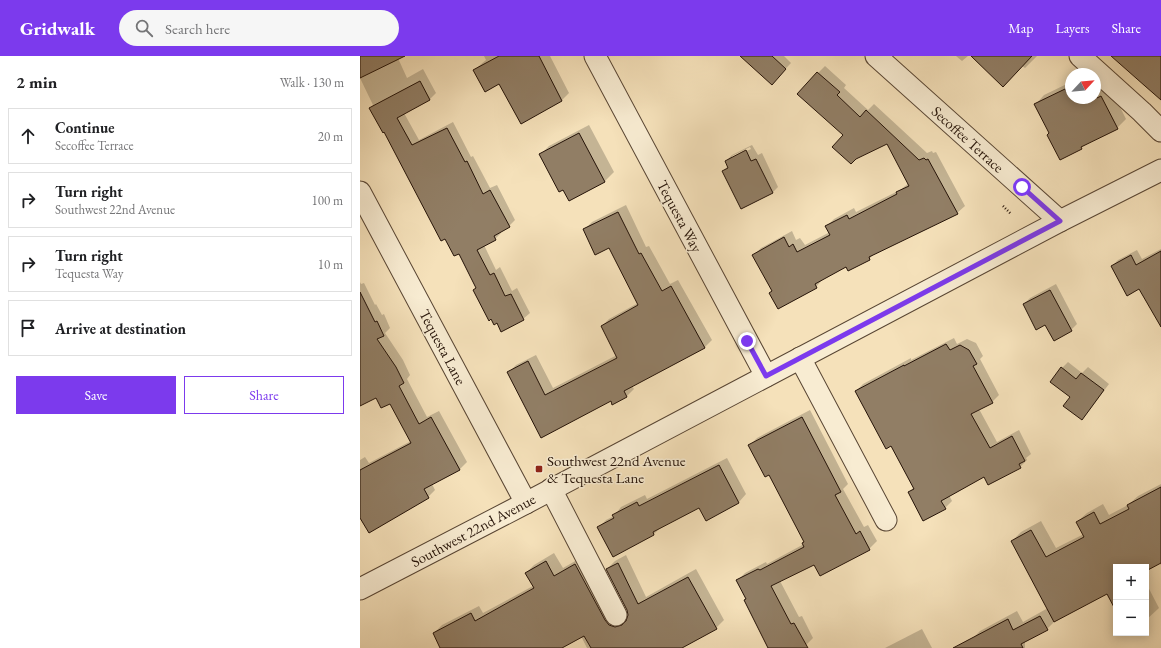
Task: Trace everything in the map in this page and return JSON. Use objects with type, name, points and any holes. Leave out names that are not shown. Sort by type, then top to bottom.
[{"type":"street","name":"Tequesta Way","points":[[595,56],[766,376]]},
{"type":"street","name":"Secoffee Terrace","points":[[876,56],[1060,221]]},
{"type":"street","points":[[1080,56],[1161,131]]},
{"type":"street","name":"Southwest 22nd Avenue","points":[[360,589],[1060,221],[1161,170]]},
{"type":"street","name":"Tequesta Lane","points":[[360,192],[526,503]]},
{"type":"street","points":[[800,358],[886,520]]},
{"type":"street","points":[[551,489],[616,615]]},
{"type":"path","points":[[1003,206],[1011,214]]},
{"type":"building","points":[[360,56],[405,56],[360,78]]},
{"type":"building","points":[[499,56],[539,56],[562,101],[521,124],[499,84],[485,92],[473,70]]},
{"type":"building","points":[[740,56],[772,56],[786,69],[772,85]]},
{"type":"building","points":[[971,56],[1032,56],[1003,87]]},
{"type":"building","points":[[1111,56],[1161,56],[1161,100],[1145,86]]},
{"type":"building","points":[[817,72],[840,92],[837,95],[860,117],[866,110],[919,160],[924,158],[926,160],[928,159],[958,214],[869,257],[870,260],[848,271],[846,267],[815,284],[817,288],[778,309],[769,293],[772,291],[752,255],[784,237],[789,247],[793,244],[797,252],[830,235],[825,226],[847,215],[849,219],[897,194],[896,192],[909,186],[887,144],[856,159],[851,164],[832,147],[843,135],[797,94]]},
{"type":"building","points":[[420,81],[430,100],[397,118],[412,145],[447,128],[465,162],[467,161],[483,194],[490,190],[510,227],[494,236],[496,240],[477,250],[490,275],[494,273],[505,296],[511,294],[524,320],[501,332],[497,323],[494,325],[491,319],[489,321],[473,290],[476,288],[459,254],[454,256],[445,239],[441,241],[384,132],[383,133],[369,108]]},
{"type":"building","points":[[1065,89],[1065,104],[1101,104],[1101,96],[1118,129],[1081,147],[1082,149],[1060,160],[1047,135],[1049,133],[1034,104]]},
{"type":"building","points":[[579,133],[605,182],[569,201],[563,190],[559,192],[539,154]]},
{"type":"building","points":[[746,150],[751,161],[756,159],[773,193],[741,209],[722,171],[728,168],[725,161]]},
{"type":"building","points":[[618,212],[639,254],[641,253],[662,291],[671,286],[705,348],[624,391],[627,397],[612,405],[611,401],[541,438],[507,372],[528,361],[545,395],[617,358],[601,326],[638,305],[609,248],[595,255],[583,229]]},
{"type":"building","points":[[1161,251],[1161,327],[1139,289],[1127,296],[1111,266],[1131,255],[1136,265]]},
{"type":"building","points":[[1050,290],[1072,331],[1054,341],[1045,325],[1036,330],[1023,304]]},
{"type":"building","points":[[360,292],[384,336],[377,339],[396,367],[404,383],[399,386],[419,424],[431,417],[460,470],[424,489],[429,498],[369,533],[360,518],[360,470],[411,443],[390,404],[381,408],[376,398],[360,406]]},
{"type":"building","points":[[946,344],[950,350],[960,345],[969,350],[977,364],[973,366],[993,403],[971,414],[990,448],[1012,436],[1025,461],[1019,464],[1021,468],[988,485],[984,477],[941,501],[946,509],[923,521],[908,492],[914,489],[891,446],[886,449],[855,391]]},
{"type":"building","points":[[1061,367],[1076,379],[1081,373],[1104,390],[1082,420],[1063,406],[1070,397],[1050,382]]},
{"type":"building","points":[[802,417],[841,492],[835,495],[856,534],[860,531],[870,550],[820,576],[814,565],[771,586],[791,624],[794,623],[808,648],[768,648],[744,600],[746,599],[736,580],[758,569],[760,570],[804,547],[802,543],[804,542],[769,475],[765,477],[748,445]]},
{"type":"building","points":[[719,465],[739,503],[706,521],[699,508],[653,532],[654,535],[613,557],[597,527],[614,518],[612,515],[637,502],[639,506]]},
{"type":"building","points":[[1161,487],[1161,563],[1149,569],[1149,564],[1113,564],[1113,605],[1107,594],[1054,622],[1011,541],[1031,530],[1046,557],[1084,537],[1076,522],[1094,512],[1100,524],[1129,509],[1127,505]]},
{"type":"building","points":[[546,561],[554,576],[575,564],[605,620],[609,625],[615,627],[622,625],[626,621],[628,615],[627,610],[606,569],[618,563],[638,604],[688,577],[717,629],[682,648],[591,648],[584,636],[562,648],[440,648],[433,633],[471,613],[475,621],[534,588],[525,573]]},
{"type":"building","points":[[1040,616],[1048,630],[1021,644],[1023,648],[953,648],[1008,619],[1013,630]]},
{"type":"place","name":"Southwest 22nd Avenue & Tequesta Lane","points":[[539,469]]},
{"type":"route","points":[[747,341],[766,376],[1060,221],[1022,187]]}]
